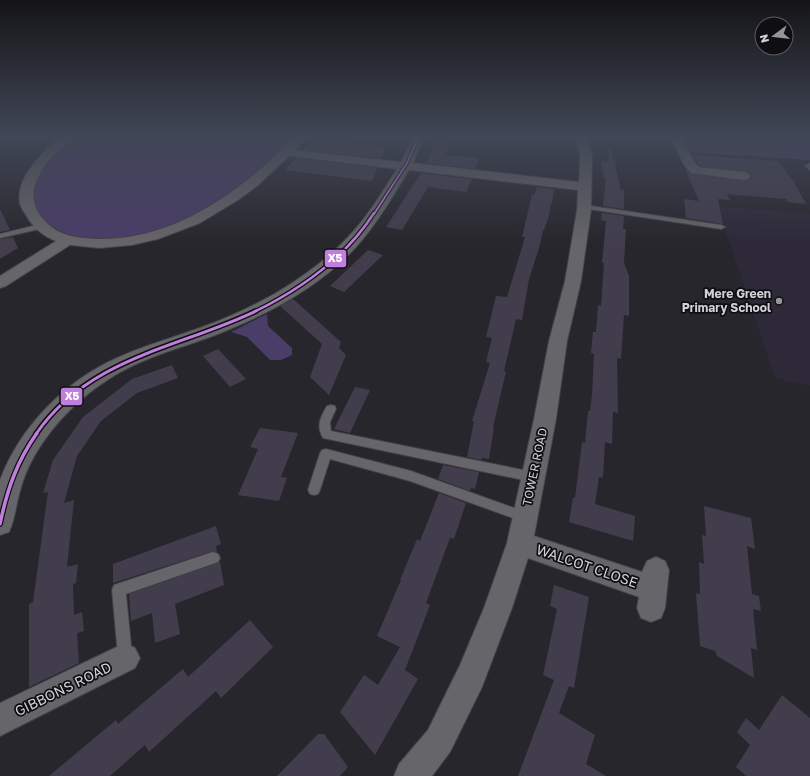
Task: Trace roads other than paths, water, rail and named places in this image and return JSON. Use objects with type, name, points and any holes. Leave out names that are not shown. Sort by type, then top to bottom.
[{"type":"street","points":[[36,172],[28,187],[28,204],[35,219],[41,226],[55,236],[83,242],[129,241],[152,237],[174,230],[211,211],[249,185],[263,172]]},
{"type":"street","points":[[0,524],[6,483],[36,435],[67,399],[88,383],[140,355],[234,321],[309,280],[355,239],[366,225],[400,172]]},
{"type":"street","points":[[440,172],[585,197]]},
{"type":"street","name":"TOWER ROAD","points":[[411,776],[439,742],[471,676],[498,608],[520,543],[558,341],[573,281],[585,197],[586,172]]},
{"type":"street","points":[[714,172],[744,176]]},
{"type":"street","points":[[0,283],[68,240]]},
{"type":"street","name":"WALCOT CLOSE","points":[[520,543],[653,589]]},
{"type":"street","name":"GIBBONS ROAD","points":[[0,720],[125,658]]},
{"type":"lane","points":[[585,197],[721,227]]},
{"type":"lane","points":[[0,236],[41,226]]},
{"type":"lane","points":[[330,409],[324,422],[324,430],[327,435],[533,477]]},
{"type":"lane","points":[[314,490],[326,453],[411,476],[524,517]]},
{"type":"lane","points":[[125,658],[119,590],[213,558]]},
{"type":"place","name":"Mere Green Primary School","points":[[779,301]]}]
